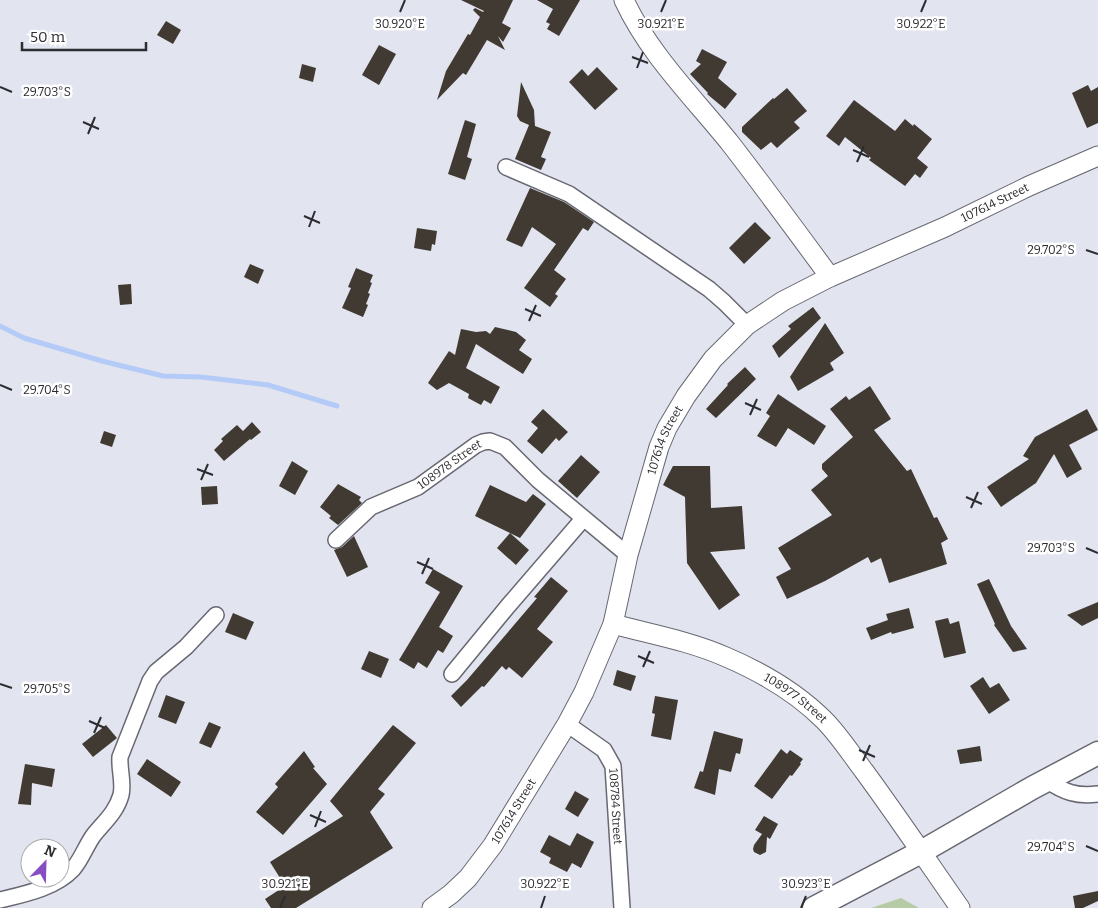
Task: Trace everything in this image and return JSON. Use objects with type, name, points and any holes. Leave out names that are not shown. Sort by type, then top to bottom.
[{"type":"main road","points":[[814,908],[921,852],[1046,780],[1098,753]]},
{"type":"street","points":[[624,0],[648,41],[671,72],[729,143],[830,277]]},
{"type":"street","name":"107614 Street","points":[[432,908],[468,878],[493,845],[567,724],[597,664],[613,624],[628,555],[659,447],[667,428],[686,396],[713,358],[747,325],[783,301],[830,277],[945,227],[1029,186],[1098,156]]},
{"type":"street","points":[[506,167],[569,194],[709,290],[747,325]]},
{"type":"street","name":"108978 Street","points":[[336,540],[371,507],[418,487],[476,445],[490,441],[506,447],[538,480],[628,555]]},
{"type":"street","points":[[452,674],[583,519]]},
{"type":"street","points":[[0,900],[30,893],[60,880],[74,868],[94,835],[109,820],[120,796],[120,757],[150,681],[156,672],[186,647],[216,615]]},
{"type":"street","name":"108977 Street","points":[[613,624],[682,642],[725,656],[759,673],[790,692],[825,721],[899,818],[960,908]]},
{"type":"street","name":"108784 Street","points":[[567,724],[604,750],[613,766],[622,908]]},
{"type":"street","points":[[1046,780],[1070,793],[1098,794]]},
{"type":"green space","points":[[901,898],[919,908],[871,908]]},
{"type":"building","points":[[461,0],[513,0],[502,23],[511,28],[503,42],[498,36],[505,50],[487,40],[466,75],[463,73],[437,100],[446,71],[480,17],[473,10],[475,8],[484,11]]},
{"type":"building","points":[[537,0],[580,0],[559,36],[547,29],[550,24],[546,22],[553,9]]},
{"type":"building","points":[[166,21],[181,30],[173,44],[157,35]]},
{"type":"building","points":[[379,45],[396,54],[379,85],[362,75]]},
{"type":"building","points":[[702,49],[727,62],[718,78],[737,94],[725,109],[707,94],[690,74],[701,64],[696,61]]},
{"type":"building","points":[[302,64],[316,68],[313,82],[299,78]]},
{"type":"building","points":[[597,67],[618,89],[595,110],[569,82],[582,69],[588,76]]},
{"type":"building","points":[[521,82],[534,110],[535,126],[551,132],[541,157],[546,159],[541,170],[515,159],[529,125],[520,121],[517,116]]},
{"type":"building","points":[[1088,85],[1091,91],[1098,87],[1098,123],[1087,128],[1072,93]]},
{"type":"building","points":[[787,88],[807,111],[794,122],[800,128],[777,148],[771,142],[761,150],[742,132],[742,127],[773,98]]},
{"type":"building","points":[[854,100],[895,131],[905,119],[932,139],[917,158],[928,167],[920,178],[915,174],[905,186],[869,160],[871,158],[845,137],[839,146],[826,136]]},
{"type":"building","points":[[465,120],[476,124],[467,157],[472,159],[465,180],[448,174]]},
{"type":"building","points":[[530,188],[564,202],[594,222],[588,231],[583,228],[554,270],[566,279],[555,294],[558,296],[550,307],[524,288],[556,244],[532,227],[522,247],[506,240]]},
{"type":"building","points":[[755,222],[771,238],[744,264],[729,248]]},
{"type":"building","points":[[417,228],[437,231],[435,245],[432,244],[431,251],[414,248]]},
{"type":"building","points":[[250,264],[264,270],[258,284],[244,277]]},
{"type":"building","points":[[356,268],[373,275],[368,293],[370,294],[366,304],[368,305],[363,317],[342,308],[351,288],[348,287]]},
{"type":"building","points":[[131,284],[132,304],[120,305],[118,285]]},
{"type":"building","points":[[813,307],[821,318],[779,358],[772,346],[791,329],[788,326]]},
{"type":"building","points":[[825,323],[844,353],[830,363],[834,370],[798,391],[790,377]]},
{"type":"building","points":[[495,327],[516,332],[526,340],[519,350],[532,359],[523,374],[476,344],[466,368],[500,387],[491,404],[484,400],[481,405],[468,398],[469,394],[449,383],[437,390],[428,383],[449,351],[455,355],[461,329],[476,332],[486,331],[490,334]]},
{"type":"building","points":[[745,367],[756,379],[716,418],[706,409],[727,384]]},
{"type":"building","points":[[870,386],[891,419],[874,430],[907,471],[911,469],[934,518],[937,517],[948,539],[941,543],[947,564],[889,583],[881,558],[871,563],[868,557],[825,581],[787,599],[776,577],[791,569],[778,548],[832,515],[811,490],[828,476],[822,469],[822,464],[853,437],[830,409],[846,396],[849,400]]},
{"type":"building","points":[[778,394],[826,426],[814,445],[788,428],[776,447],[757,436],[770,416],[766,413]]},
{"type":"building","points":[[543,409],[568,432],[559,441],[556,438],[542,454],[527,441],[538,428],[531,422]]},
{"type":"building","points":[[1087,409],[1098,430],[1069,445],[1082,469],[1067,478],[1054,454],[1036,483],[1001,507],[987,487],[1029,459],[1023,456],[1035,437]]},
{"type":"building","points":[[252,422],[261,432],[224,461],[214,450],[223,441],[221,439],[237,425],[243,431]]},
{"type":"building","points":[[104,431],[116,435],[112,447],[100,443]]},
{"type":"building","points":[[581,455],[600,472],[577,498],[558,481]]},
{"type":"building","points":[[292,461],[308,471],[295,495],[279,486]]},
{"type":"building","points":[[673,466],[710,466],[711,508],[742,506],[745,549],[710,552],[740,595],[719,610],[687,563],[685,497],[663,485]]},
{"type":"building","points":[[338,484],[361,497],[359,500],[362,503],[338,525],[320,507]]},
{"type":"building","points":[[490,485],[526,502],[533,494],[546,504],[520,538],[475,516]]},
{"type":"building","points":[[217,486],[218,504],[202,505],[201,487]]},
{"type":"building","points":[[510,533],[529,550],[516,565],[497,548]]},
{"type":"building","points":[[354,536],[368,567],[347,577],[334,550],[342,547]]},
{"type":"building","points":[[433,569],[463,586],[439,627],[453,636],[443,653],[438,650],[427,668],[418,662],[414,669],[399,660],[440,592],[425,583]]},
{"type":"building","points":[[551,577],[568,591],[537,629],[553,642],[522,678],[509,667],[506,670],[502,666],[484,687],[482,686],[461,707],[451,696],[537,598],[534,597]]},
{"type":"building","points":[[989,579],[1011,626],[1027,649],[1013,652],[994,625],[977,584]]},
{"type":"building","points":[[1098,602],[1098,618],[1082,626],[1067,615]]},
{"type":"building","points":[[909,608],[914,628],[892,634],[891,632],[871,640],[866,628],[888,620],[886,614]]},
{"type":"building","points":[[233,613],[254,622],[246,640],[225,632]]},
{"type":"building","points":[[948,618],[950,624],[959,621],[966,653],[944,658],[935,621]]},
{"type":"building","points":[[369,651],[389,659],[381,678],[361,669]]},
{"type":"building","points":[[617,670],[636,676],[631,691],[613,685]]},
{"type":"building","points":[[983,677],[990,688],[999,683],[1010,700],[989,714],[970,686]]},
{"type":"building","points":[[166,695],[185,702],[176,724],[158,717]]},
{"type":"building","points":[[655,696],[678,700],[671,740],[651,736],[655,714],[652,713]]},
{"type":"building","points":[[209,722],[221,727],[211,748],[199,743]]},
{"type":"building","points":[[106,725],[117,738],[93,757],[82,744]]},
{"type":"building","points":[[393,725],[416,743],[378,789],[385,794],[370,812],[393,848],[296,908],[271,908],[265,899],[285,886],[270,862],[343,816],[330,801]]},
{"type":"building","points":[[714,731],[743,739],[740,754],[736,753],[731,772],[719,769],[715,795],[694,788],[700,771],[703,772]]},
{"type":"building","points":[[980,746],[982,761],[960,764],[957,750]]},
{"type":"building","points":[[781,749],[787,754],[790,750],[803,759],[792,776],[790,775],[772,799],[754,786]]},
{"type":"building","points":[[304,751],[315,767],[313,768],[327,784],[283,835],[256,812],[278,787],[275,784]]},
{"type":"building","points":[[147,759],[181,782],[171,797],[137,774]]},
{"type":"building","points":[[25,764],[55,769],[52,787],[32,783],[31,805],[18,804]]},
{"type":"building","points":[[575,791],[589,799],[578,817],[565,809]]},
{"type":"building","points":[[764,816],[778,824],[770,839],[767,837],[766,852],[760,855],[754,852],[753,849],[762,834],[755,830]]},
{"type":"building","points":[[577,833],[594,842],[581,868],[572,863],[567,872],[549,863],[551,858],[540,852],[549,835],[570,846]]},
{"type":"building","points":[[1098,891],[1098,901],[1083,908],[1075,908],[1073,896]]},
{"type":"waterway","points":[[0,326],[24,338],[102,361],[163,376],[201,377],[268,385],[337,406]]}]
